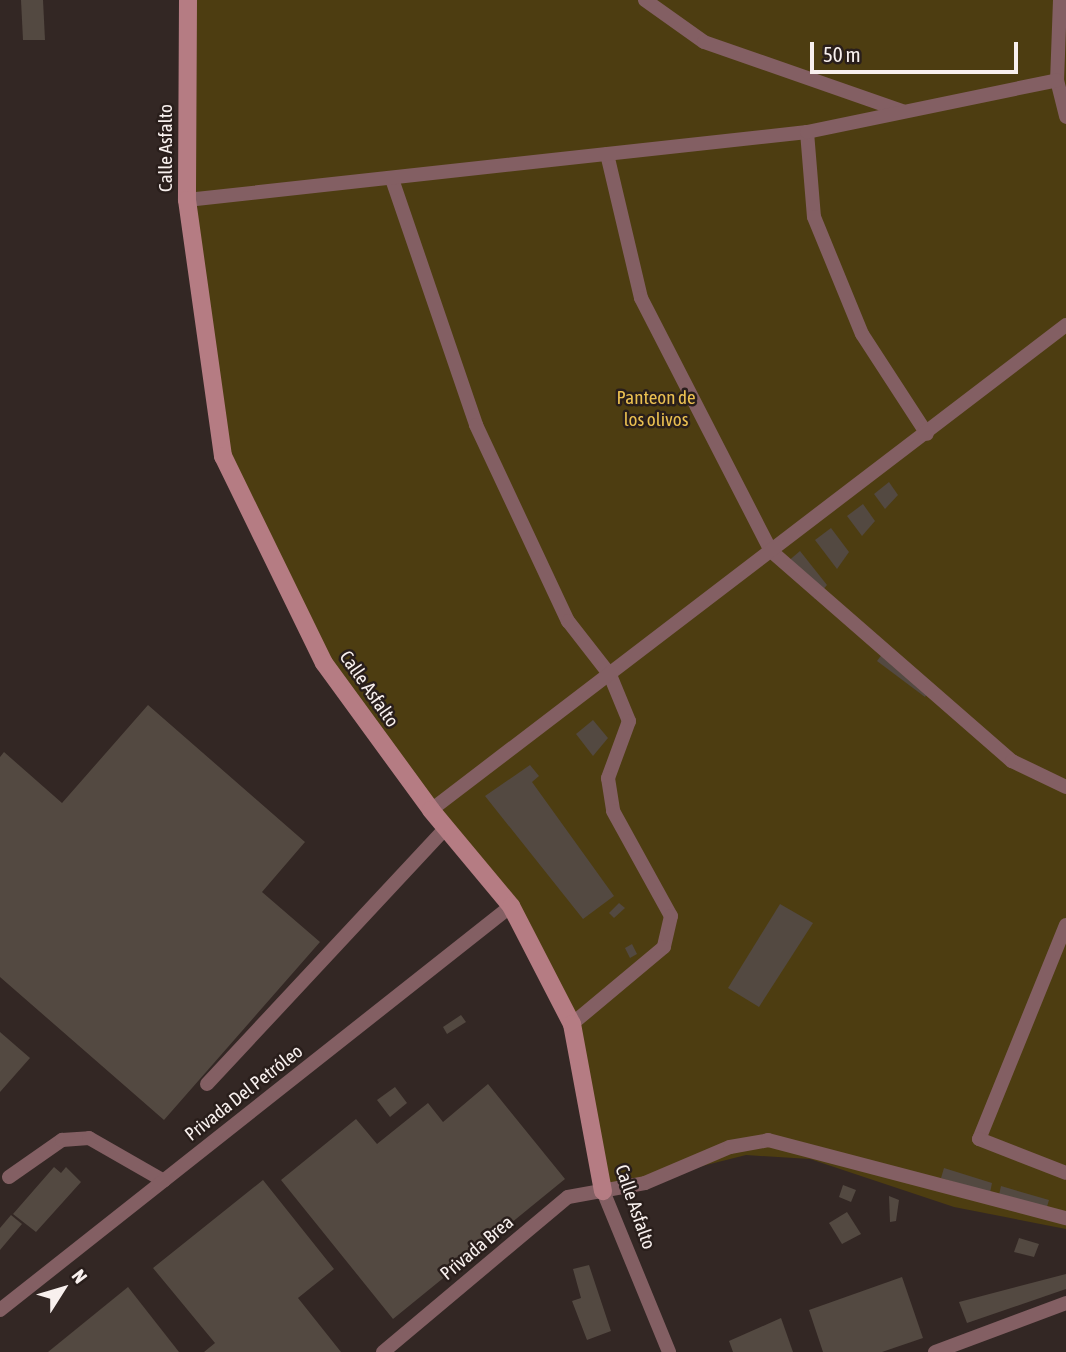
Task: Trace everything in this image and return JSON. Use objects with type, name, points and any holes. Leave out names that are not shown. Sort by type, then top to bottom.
[{"type":"street","name":"Calle Asfalto","points":[[187,0],[187,200],[223,456],[324,663],[431,810],[511,906],[572,1024],[603,1191]]},
{"type":"lane","points":[[645,0],[704,42],[905,112]]},
{"type":"lane","points":[[1060,0],[1058,80],[1066,117]]},
{"type":"lane","points":[[187,200],[393,182],[607,154],[807,132],[1058,80]]},
{"type":"lane","points":[[807,132],[814,217],[862,334],[928,434]]},
{"type":"lane","points":[[607,154],[642,298],[771,551],[1012,761],[1066,787]]},
{"type":"lane","points":[[393,182],[476,425],[568,621],[610,676],[629,721],[608,778],[613,811],[671,916],[670,936],[572,1024]]},
{"type":"lane","points":[[431,810],[928,434],[1066,325]]},
{"type":"lane","points":[[206,1084],[446,828]]},
{"type":"lane","name":"Privada Del Petróleo","points":[[0,1310],[511,906]]},
{"type":"lane","points":[[1066,925],[979,1139],[1066,1173]]},
{"type":"lane","points":[[9,1177],[62,1140],[89,1138],[164,1181]]},
{"type":"lane","name":"Privada Brea","points":[[383,1352],[568,1197],[645,1183],[730,1147],[785,1140],[1066,1218]]},
{"type":"lane","name":"Calle Asfalto","points":[[603,1191],[669,1352]]},
{"type":"lane","points":[[934,1352],[952,1349],[1066,1303]]},
{"type":"green space","name":"Panteon de los olivos","points":[[188,0],[1066,0],[1066,1229],[954,1207],[810,1159],[746,1155],[603,1191],[572,1024],[511,906],[324,663],[223,456],[187,200]]},
{"type":"building","points":[[21,0],[43,0],[45,40],[23,40]]},
{"type":"building","points":[[889,482],[898,495],[885,509],[874,494]]},
{"type":"building","points":[[863,504],[875,521],[862,536],[847,516]]},
{"type":"building","points":[[831,528],[849,552],[837,569],[815,540]]},
{"type":"building","points":[[800,551],[827,585],[815,599],[786,563]]},
{"type":"building","points":[[883,653],[930,689],[925,697],[877,661]]},
{"type":"building","points":[[148,705],[305,842],[262,892],[320,942],[164,1120],[0,977],[0,757],[4,752],[62,803]]},
{"type":"building","points":[[593,720],[608,738],[593,756],[576,734]]},
{"type":"building","points":[[530,765],[539,776],[532,782],[614,896],[583,919],[485,796]]},
{"type":"building","points":[[619,903],[625,908],[614,918],[609,913]]},
{"type":"building","points":[[780,904],[813,923],[759,1007],[728,988]]},
{"type":"building","points":[[632,944],[637,954],[630,958],[625,948]]},
{"type":"building","points":[[461,1015],[466,1022],[447,1034],[443,1027]]},
{"type":"building","points":[[0,1032],[30,1058],[0,1092]]},
{"type":"building","points":[[488,1084],[565,1179],[393,1319],[281,1180],[356,1119],[377,1144],[428,1103],[443,1122]]},
{"type":"building","points":[[395,1087],[407,1103],[390,1117],[377,1100]]},
{"type":"building","points":[[54,1167],[61,1173],[66,1167],[81,1182],[36,1232],[13,1214]]},
{"type":"building","points":[[944,1168],[992,1183],[990,1193],[941,1178]]},
{"type":"building","points":[[263,1180],[334,1269],[298,1298],[341,1352],[204,1352],[215,1343],[153,1268]]},
{"type":"building","points":[[843,1185],[856,1190],[851,1202],[839,1197]]},
{"type":"building","points":[[1001,1186],[1049,1200],[1046,1210],[999,1195]]},
{"type":"building","points":[[889,1196],[899,1200],[896,1221],[890,1222]]},
{"type":"building","points":[[847,1212],[861,1234],[842,1244],[829,1223]]},
{"type":"building","points":[[11,1215],[22,1224],[0,1250],[0,1228]]},
{"type":"building","points":[[1019,1238],[1039,1244],[1034,1257],[1014,1252]]},
{"type":"building","points":[[589,1265],[611,1331],[587,1340],[572,1301],[581,1298],[573,1269]]},
{"type":"building","points":[[1066,1274],[1066,1289],[967,1323],[959,1302]]},
{"type":"building","points":[[902,1277],[923,1338],[882,1352],[823,1352],[809,1310]]},
{"type":"building","points":[[128,1287],[179,1352],[48,1352]]},
{"type":"building","points":[[781,1318],[793,1352],[733,1352],[729,1341]]}]
